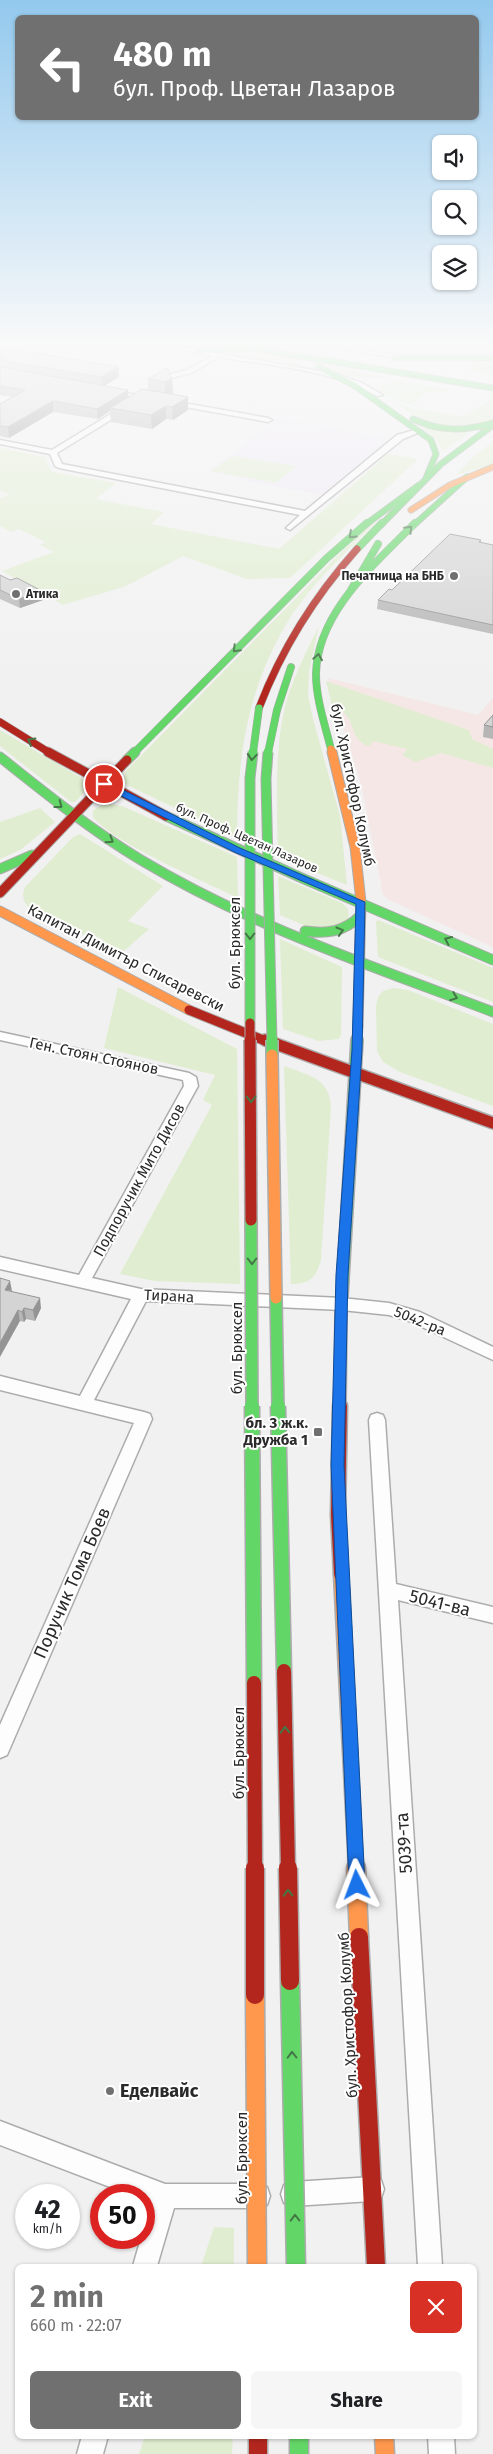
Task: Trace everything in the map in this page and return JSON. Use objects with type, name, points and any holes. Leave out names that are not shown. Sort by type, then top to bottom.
[{"type":"main road","points":[[422,481],[436,459]]},
{"type":"main road","points":[[0,893],[79,812],[134,751],[346,541],[422,481],[447,459]]},
{"type":"main road","points":[[304,641],[330,599],[350,573],[461,459]]},
{"type":"main road","points":[[411,510],[440,490],[493,467]]},
{"type":"main road","name":"бул. Христофор Колумб","points":[[376,2264],[338,1515],[342,1304],[360,960],[361,902],[355,846],[316,687],[316,675],[321,642],[334,614],[351,590],[431,506],[467,477]]},
{"type":"main road","name":"бул. Брюксел","points":[[257,2264],[250,778],[259,708],[271,672],[287,639],[308,604],[345,559],[422,481]]},
{"type":"main road","points":[[351,590],[378,544]]},
{"type":"main road","points":[[296,657],[277,710],[269,746],[266,779],[296,2264]]},
{"type":"main road","name":"бул. Проф. Цветан Лазаров","points":[[0,722],[104,784],[171,819],[493,960]]},
{"type":"main road","points":[[62,760],[87,768],[102,769],[134,751]]},
{"type":"main road","points":[[0,757],[79,812],[145,862],[221,902],[360,960],[493,1012]]},
{"type":"main road","points":[[79,812],[110,801],[171,819]]},
{"type":"main road","points":[[0,869],[41,851]]},
{"type":"main road","name":"Капитан Димитър Списаревски","points":[[0,911],[187,1009],[354,1074],[493,1123]]},
{"type":"main road","points":[[280,927],[320,934],[337,933],[352,927],[360,916]]},
{"type":"main road","points":[[358,998],[362,990],[373,984],[416,982]]},
{"type":"main road","points":[[258,2439],[258,2454]]},
{"type":"main road","points":[[299,2439],[299,2454]]},
{"type":"main road","points":[[384,2439],[385,2454]]},
{"type":"street","points":[[56,459],[59,466],[307,514]]},
{"type":"street","points":[[290,528],[374,459]]},
{"type":"street","name":"Ген. Стоян Стоянов","points":[[0,1036],[189,1077]]},
{"type":"street","name":"Подпоручик Мито Дисов","points":[[82,1283],[191,1086],[189,1077]]},
{"type":"street","name":"Тирана","points":[[0,1263],[141,1295],[342,1304]]},
{"type":"street","points":[[0,1383],[84,1404],[141,1295]]},
{"type":"street","name":"5042-ра","points":[[342,1304],[381,1308],[414,1316],[493,1354]]},
{"type":"street","name":"Поручик Тома Боев","points":[[0,1748],[144,1419],[84,1404]]},
{"type":"street","name":"5039-та","points":[[377,1420],[430,2264]]},
{"type":"street","name":"5041-ва","points":[[388,1590],[493,1615]]},
{"type":"street","points":[[0,2133],[165,2196],[222,2198],[372,2189]]},
{"type":"street","points":[[146,2264],[165,2196]]},
{"type":"street","points":[[90,2454],[94,2439]]},
{"type":"street","points":[[441,2439],[442,2454]]},
{"type":"shaded area","points":[[226,459],[370,459],[323,495],[209,472]]},
{"type":"shaded area","points":[[328,678],[478,715],[493,698],[493,947],[389,900],[383,895],[361,784]]},
{"type":"green space","points":[[0,459],[45,459],[52,472],[116,483],[96,499],[164,512],[151,524],[279,549],[383,459],[418,459],[290,578],[247,579],[183,556],[126,586],[63,605],[2,571],[54,552],[40,545],[45,542],[19,529],[11,532],[0,526],[0,498],[11,494],[0,491]]},
{"type":"green space","points":[[228,459],[248,459],[296,466],[276,483],[211,471]]},
{"type":"green space","points":[[472,459],[493,459],[493,464],[456,475]]},
{"type":"green space","points":[[377,519],[373,526],[323,576],[298,606],[276,643],[264,669],[247,723],[242,751],[237,838],[121,782],[124,773],[342,551]]},
{"type":"green space","points":[[319,626],[309,672],[308,695],[340,816],[347,885],[278,857],[277,774],[280,732],[289,693]]},
{"type":"green space","points":[[326,681],[469,730],[472,739],[493,749],[493,768],[441,753],[415,762],[402,755],[407,749],[373,741],[369,746],[362,743],[357,738],[346,715],[341,710],[332,706]]},
{"type":"green space","points":[[0,730],[91,785],[75,802],[71,802],[0,746]]},
{"type":"green space","points":[[101,805],[122,806],[237,857],[238,898],[139,850],[104,827],[93,817],[93,811]]},
{"type":"green space","points":[[40,808],[55,822],[20,850],[0,859],[0,822]]},
{"type":"green space","points":[[80,834],[163,886],[128,921],[149,929],[124,951],[102,942],[104,940],[93,935],[90,937],[57,925],[34,912],[26,904],[23,896],[26,886],[73,837]]},
{"type":"green space","points":[[278,876],[342,903],[348,909],[349,919],[340,929],[310,928],[280,915]]},
{"type":"green space","points":[[378,920],[493,968],[493,1002],[378,957],[376,922]]},
{"type":"green space","points":[[280,939],[342,967],[341,1035],[339,1039],[319,1041],[283,1029]]},
{"type":"green space","points":[[118,987],[237,1049],[240,1284],[155,1281],[120,1274],[212,1105],[203,1100],[215,1075],[104,1048]]},
{"type":"green space","points":[[394,988],[408,990],[493,1024],[493,1106],[400,1072],[383,1062],[377,1051],[376,1006],[378,997],[383,991]]},
{"type":"green space","points":[[284,1066],[315,1078],[321,1083],[326,1089],[331,1106],[321,1260],[314,1276],[308,1281],[298,1284],[291,1284]]},
{"type":"green space","points":[[214,2227],[234,2228],[234,2264],[202,2264]]},
{"type":"green space","points":[[144,2439],[233,2439],[232,2454],[139,2454]]},
{"type":"building","name":"Печатница на БНБ","points":[[450,534],[481,540],[479,542],[493,545],[493,625],[378,600],[389,589],[392,590]]},
{"type":"building","points":[[0,575],[10,580],[17,578],[42,591],[19,599],[0,590]]},
{"type":"building","points":[[493,715],[493,727],[484,725]]},
{"type":"building","points":[[0,1278],[10,1281],[5,1290],[40,1298],[33,1310],[24,1308],[22,1312],[18,1310],[0,1343]]},
{"type":"traffic: fast","points":[[426,478],[434,459]]},
{"type":"traffic: fast","points":[[357,549],[448,459]]},
{"type":"traffic: fast","points":[[331,749],[320,706],[316,674],[321,645],[327,628],[346,598],[369,570],[412,526],[467,477]]},
{"type":"traffic: fast","points":[[127,760],[327,558],[368,522],[419,485]]},
{"type":"traffic: fast","points":[[351,590],[378,544]]},
{"type":"traffic: fast","points":[[277,710],[291,667]]},
{"type":"traffic: fast","points":[[250,1023],[250,778],[259,708]]},
{"type":"traffic: fast","points":[[272,1055],[266,779],[269,746],[277,710]]},
{"type":"traffic: fast","points":[[0,757],[87,825],[143,861],[185,884],[228,906],[315,944],[493,1012]]},
{"type":"traffic: fast","points":[[166,816],[304,879],[493,960]]},
{"type":"traffic: fast","points":[[0,869],[32,855]]},
{"type":"traffic: fast","points":[[305,931],[335,932],[342,930],[360,916]]},
{"type":"traffic: fast","points":[[341,1313],[358,1026]]},
{"type":"traffic: fast","points":[[251,1220],[254,1683]]},
{"type":"traffic: fast","points":[[276,1298],[284,1671]]},
{"type":"traffic: fast","points":[[290,1981],[296,2264]]},
{"type":"traffic: fast","points":[[299,2439],[299,2454]]},
{"type":"traffic: slow","points":[[411,510],[450,485],[493,467]]},
{"type":"traffic: slow","points":[[331,749],[355,847],[361,902],[358,1026]]},
{"type":"traffic: slow","points":[[0,911],[189,1010]]},
{"type":"traffic: slow","points":[[272,1055],[276,1298]]},
{"type":"traffic: slow","points":[[341,1574],[359,1937]]},
{"type":"traffic: slow","points":[[255,1995],[257,2264]]},
{"type":"traffic: slow","points":[[384,2439],[385,2454]]},
{"type":"traffic: jam","points":[[259,708],[277,664],[299,623],[326,585],[357,549]]},
{"type":"traffic: jam","points":[[0,722],[58,758],[166,816]]},
{"type":"traffic: jam","points":[[0,893],[127,760]]},
{"type":"traffic: jam","points":[[189,1010],[309,1058],[493,1123]]},
{"type":"traffic: jam","points":[[250,1023],[251,1220]]},
{"type":"traffic: jam","points":[[341,1313],[338,1515],[341,1574]]},
{"type":"traffic: jam","points":[[284,1671],[290,1981]]},
{"type":"traffic: jam","points":[[254,1683],[255,1995]]},
{"type":"traffic: jam","points":[[359,1937],[376,2264]]},
{"type":"traffic: jam","points":[[258,2439],[258,2454]]},
{"type":"place","name":"Печатница на БНБ","points":[[454,576]]},
{"type":"place","name":"Атика","points":[[16,594]]},
{"type":"place","name":"бл. 3 ж.к. Дружба 1","points":[[318,1432]]},
{"type":"place","name":"Еделвайс","points":[[110,2091]]},
{"type":"route","points":[[104,784],[171,819],[237,850],[361,902],[357,1050],[352,1102],[342,1275],[338,1465],[338,1515],[357,1885]]}]
